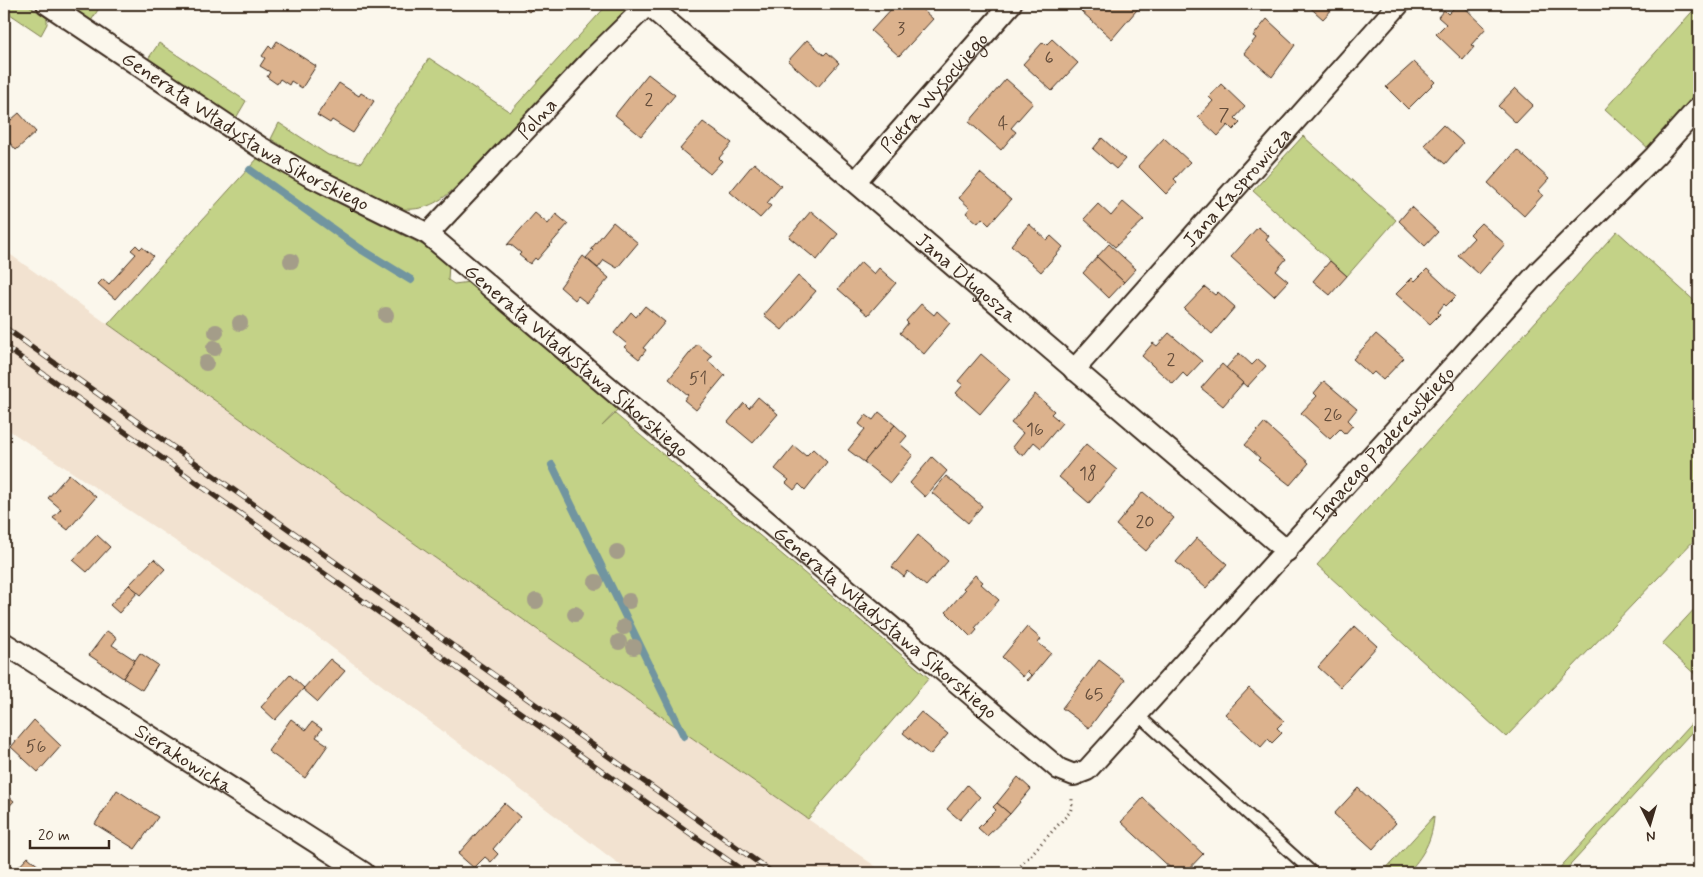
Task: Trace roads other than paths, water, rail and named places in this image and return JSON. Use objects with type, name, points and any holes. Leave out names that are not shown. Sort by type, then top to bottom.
[{"type":"street","name":"Generała Władysława Sikorskiego","points":[[47,4],[308,176],[428,234],[1067,773]]},
{"type":"street","name":"Polna","points":[[428,234],[592,59],[647,4]]},
{"type":"street","name":"Jana Długosza","points":[[647,4],[1287,551]]},
{"type":"street","name":"Piotra Wysockiego","points":[[856,181],[1011,4]]},
{"type":"street","name":"Jana Kasprowicza","points":[[1074,370],[1399,4]]},
{"type":"street","name":"Ignacego Paderewskiego","points":[[1067,773],[1080,774],[1087,770],[1540,270],[1655,156],[1699,107]]},
{"type":"street","name":"Sierakowicka","points":[[4,643],[364,873]]},
{"type":"lane","points":[[1138,715],[1313,873]]},
{"type":"waterway","points":[[250,170],[359,248],[411,280]]},
{"type":"waterway","points":[[552,465],[684,736]]},
{"type":"railway","points":[[4,327],[773,873]]},
{"type":"railway","points":[[4,346],[746,873]]}]
